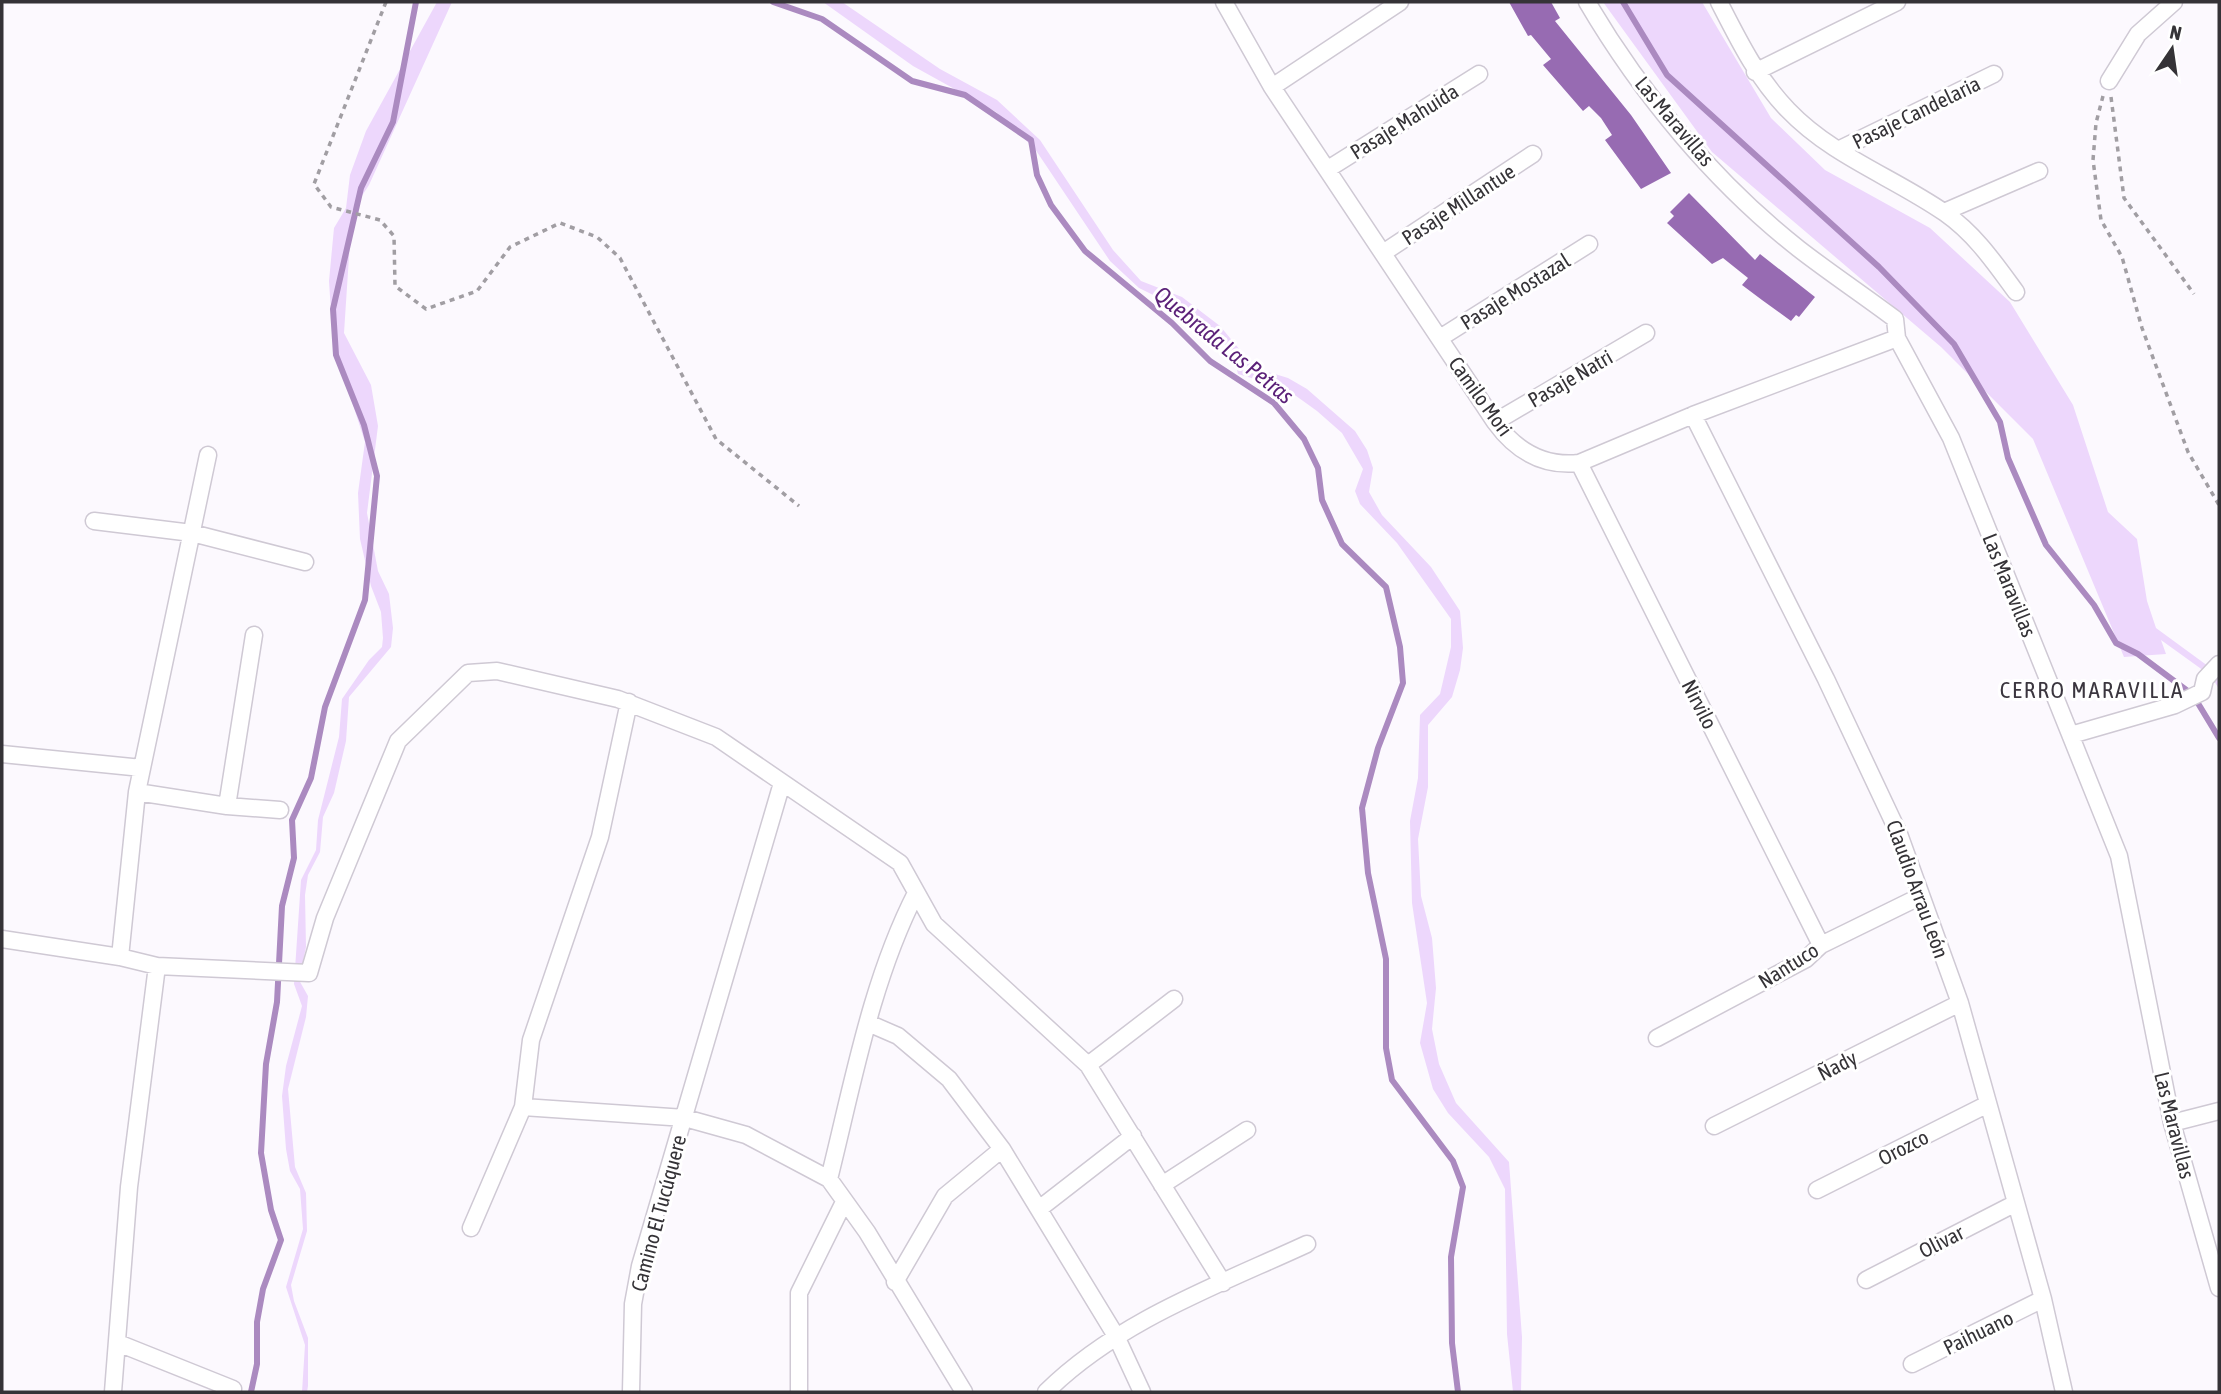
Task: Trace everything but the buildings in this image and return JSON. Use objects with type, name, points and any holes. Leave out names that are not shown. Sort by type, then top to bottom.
[{"type":"street","name":"Camilo Mori","points":[[1224,2],[1272,86],[1494,422],[1536,460],[1561,465],[1579,463],[1693,415],[1897,338]]},
{"type":"street","points":[[1272,86],[1400,2]]},
{"type":"street","name":"Las Maravillas","points":[[1587,2],[1625,61],[1688,141],[1732,187],[1798,248],[1895,319],[1897,338],[1951,438],[2119,856],[2172,1123],[2219,1288]]},
{"type":"street","points":[[1719,2],[1755,72],[1788,110],[1838,150],[1944,212],[1980,243],[2016,292]]},
{"type":"street","points":[[1755,72],[1897,2]]},
{"type":"street","points":[[2109,81],[2138,33],[2174,2]]},
{"type":"street","name":"Pasaje Mahuida","points":[[1328,169],[1479,74]]},
{"type":"street","name":"Pasaje Candelaria","points":[[1838,150],[1994,74]]},
{"type":"street","name":"Pasaje Millantue","points":[[1383,253],[1533,155]]},
{"type":"street","points":[[1944,212],[2039,172]]},
{"type":"street","name":"Pasaje Mostazal","points":[[1440,338],[1589,244]]},
{"type":"street","name":"Pasaje Natri","points":[[1494,422],[1646,333]]},
{"type":"street","name":"Claudio Arrau León","points":[[1693,415],[1888,810],[1921,896],[1960,1003],[2043,1299],[2064,1392]]},
{"type":"street","points":[[120,957],[137,792],[208,455]]},
{"type":"street","name":"Nirvilo","points":[[1579,463],[1821,945]]},
{"type":"street","points":[[94,522],[192,533],[305,562]]},
{"type":"street","points":[[227,806],[254,635]]},
{"type":"street","points":[[2071,735],[2175,705],[2202,692],[2206,678],[2219,664]]},
{"type":"street","points":[[2,939],[120,957],[157,966],[309,973],[325,918],[398,741],[468,673],[497,671],[629,702],[716,737],[900,863],[934,923],[1088,1065],[1223,1283]]},
{"type":"street","points":[[471,1228],[523,1107],[531,1040],[600,837],[629,702]]},
{"type":"street","points":[[2,754],[142,768]]},
{"type":"street","name":"Camino El Tucúquere","points":[[631,1392],[633,1304],[640,1266],[782,783]]},
{"type":"street","points":[[137,792],[227,806],[280,810]]},
{"type":"street","points":[[829,1179],[868,1023],[897,929],[916,893]]},
{"type":"street","name":"Nantuco","points":[[1657,1038],[1806,959],[1821,945],[1921,896]]},
{"type":"street","points":[[113,1392],[129,1187],[157,966]]},
{"type":"street","points":[[1088,1065],[1174,999]]},
{"type":"street","name":"Ñady","points":[[1714,1126],[1960,1003]]},
{"type":"street","points":[[868,1023],[898,1036],[949,1079],[1002,1149],[1116,1336],[1142,1392]]},
{"type":"street","name":"Orozco","points":[[1817,1190],[1988,1104]]},
{"type":"street","points":[[523,1107],[685,1118],[746,1135],[829,1179],[867,1232],[964,1392]]},
{"type":"street","points":[[2172,1123],[2219,1111]]},
{"type":"street","points":[[1163,1185],[1247,1130]]},
{"type":"street","points":[[1039,1209],[1133,1136]]},
{"type":"street","points":[[895,1282],[946,1196],[1002,1149]]},
{"type":"street","points":[[800,1392],[799,1293],[844,1202]]},
{"type":"street","name":"Olivar","points":[[1866,1280],[2016,1203]]},
{"type":"street","points":[[1046,1392],[1064,1374],[1116,1336],[1307,1244]]},
{"type":"street","name":"Paihuano","points":[[1912,1364],[2043,1299]]},
{"type":"street","points":[[118,1343],[233,1389]]},
{"type":"path","points":[[386,2],[314,184],[331,207],[380,220],[394,236],[395,286],[426,309],[477,290],[510,247],[560,223],[597,237],[620,258],[716,439],[799,506]]},
{"type":"path","points":[[2109,81],[2124,198],[2194,294]]},
{"type":"path","points":[[2109,81],[2096,123],[2093,160],[2101,220],[2122,257],[2142,328],[2189,452],[2219,505]]},
{"type":"shaded area","points":[[437,2],[452,2],[369,185],[352,211],[344,333],[371,385],[378,426],[367,513],[378,571],[389,594],[393,628],[391,647],[349,697],[346,741],[334,793],[323,817],[320,852],[308,875],[305,895],[306,947],[299,980],[308,996],[306,1017],[288,1089],[295,1167],[306,1193],[307,1231],[291,1285],[308,1338],[308,1386],[307,1392],[302,1392],[305,1345],[286,1287],[303,1229],[300,1189],[290,1171],[286,1149],[282,1096],[286,1066],[302,1006],[294,984],[301,880],[316,850],[318,820],[339,737],[342,699],[369,660],[382,647],[383,638],[381,612],[371,586],[360,539],[358,493],[365,442],[333,343],[329,281],[334,228],[346,208],[350,175],[366,131]]},
{"type":"shaded area","points":[[823,2],[842,2],[940,69],[997,100],[1040,140],[1113,250],[1141,281],[1182,297],[1220,326],[1255,368],[1288,378],[1307,389],[1355,431],[1367,450],[1373,468],[1369,492],[1382,515],[1431,567],[1460,611],[1463,648],[1460,670],[1452,697],[1428,725],[1428,787],[1418,839],[1421,896],[1432,938],[1436,988],[1432,1029],[1439,1064],[1456,1103],[1509,1162],[1522,1337],[1521,1392],[1513,1392],[1507,1334],[1505,1189],[1489,1157],[1448,1113],[1433,1089],[1420,1043],[1427,1003],[1412,903],[1410,821],[1418,778],[1420,715],[1440,694],[1451,647],[1451,619],[1397,543],[1360,504],[1355,491],[1363,469],[1342,433],[1285,388],[1238,374],[1233,354],[1202,319],[1139,288],[1110,261],[1035,149],[996,112],[913,66]]},
{"type":"shaded area","points":[[1603,2],[1702,2],[1771,118],[1825,170],[1930,228],[2010,302],[2073,405],[2108,512],[2137,539],[2147,601],[2156,628],[2212,669],[2219,678],[2219,689],[2211,676],[2161,640],[2166,654],[2124,657],[2033,439],[1941,347],[1712,152]]},
{"type":"waterway","points":[[251,1392],[257,1364],[257,1322],[263,1289],[281,1240],[271,1210],[261,1153],[266,1064],[277,1002],[282,906],[294,858],[292,820],[311,778],[325,707],[365,600],[377,476],[364,425],[336,355],[333,309],[361,188],[393,122],[416,2]]},
{"type":"waterway","name":"Quebrada Las Petras","points":[[773,2],[822,19],[912,81],[965,95],[1031,140],[1037,175],[1051,205],[1085,251],[1172,323],[1210,361],[1274,403],[1304,439],[1318,468],[1322,500],[1342,544],[1386,587],[1400,647],[1403,683],[1378,748],[1362,808],[1368,873],[1386,959],[1386,1048],[1392,1080],[1453,1161],[1463,1187],[1451,1257],[1452,1343],[1458,1392]]},
{"type":"waterway","points":[[1623,2],[1667,75],[1879,267],[1954,344],[2000,422],[2008,458],[2046,545],[2094,605],[2116,643],[2138,654],[2193,695],[2219,738]]},
{"type":"district","name":"CERRO MARAVILLA","points":[[2092,690]]}]
